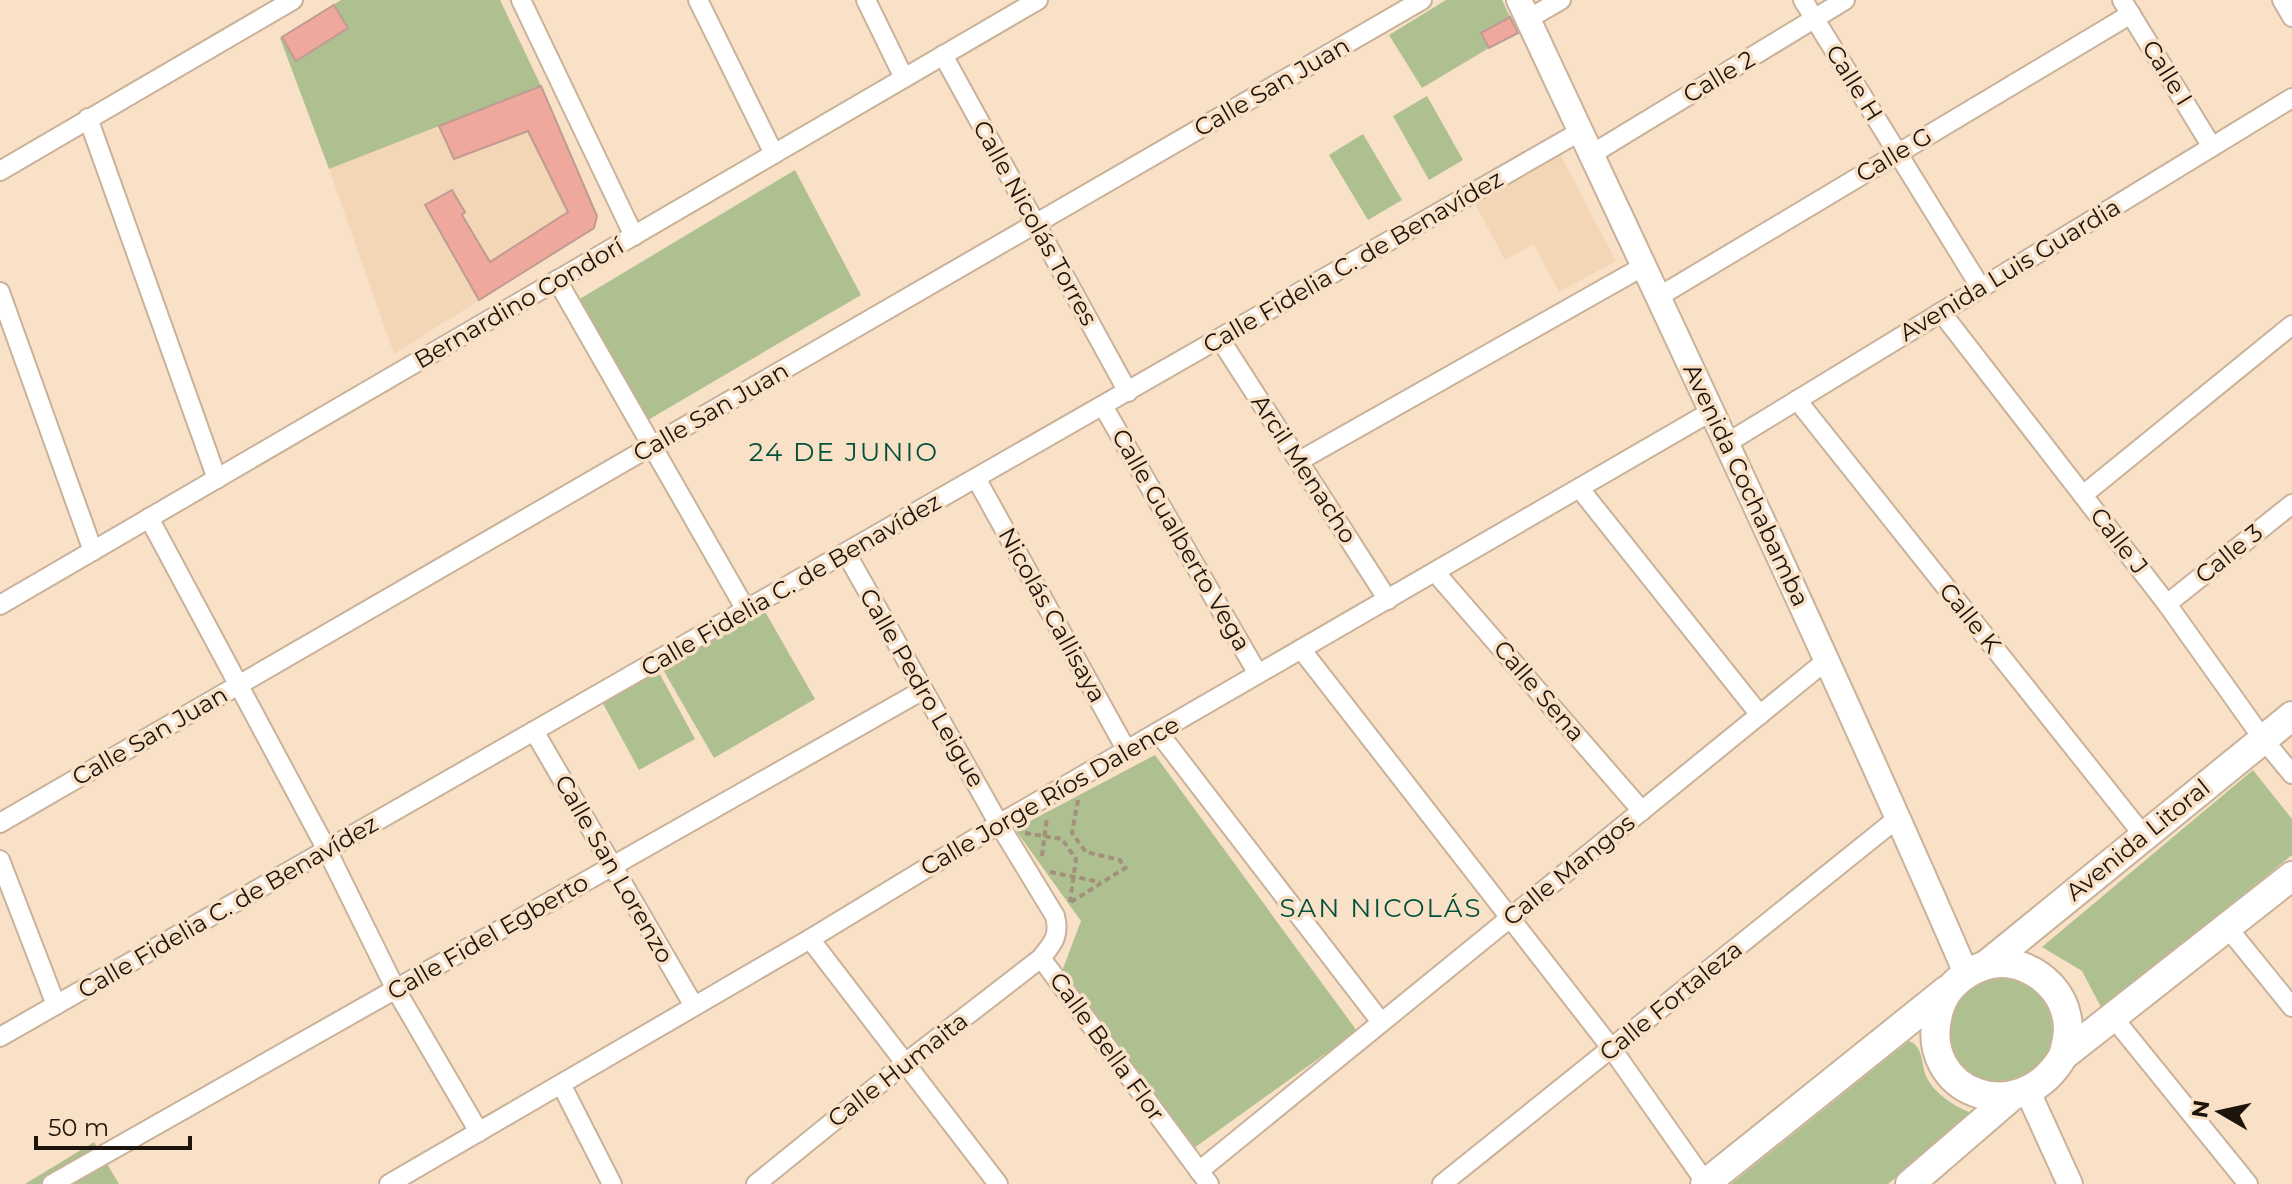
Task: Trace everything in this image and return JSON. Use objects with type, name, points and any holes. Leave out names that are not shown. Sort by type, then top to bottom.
[{"type":"main road","name":"Avenida Cochabamba","points":[[1524,10],[1827,660],[1967,975]]},
{"type":"main road","name":"Avenida Litoral","points":[[1706,1184],[2292,716]]},
{"type":"main road","points":[[2063,1056],[2292,876]]},
{"type":"main road","points":[[1910,1184],[2020,1094],[2043,1083],[2055,1071],[2063,1056],[2068,1036],[2066,1015],[2059,995],[2045,979],[2027,968],[2006,963],[1967,975],[1940,1005],[1935,1026],[1936,1043],[1941,1059],[1963,1085],[1995,1097],[2020,1094]]},
{"type":"main road","points":[[2020,1094],[2070,1184]]},
{"type":"street","points":[[0,171],[293,0]]},
{"type":"street","points":[[521,0],[634,236]]},
{"type":"street","points":[[698,0],[774,154]]},
{"type":"street","points":[[866,0],[904,78]]},
{"type":"street","name":"Calle San Juan","points":[[0,823],[1422,0]]},
{"type":"street","points":[[1524,10],[1561,0]]},
{"type":"street","name":"Calle H","points":[[1803,0],[1981,288]]},
{"type":"street","name":"Calle 2","points":[[1592,154],[1845,0]]},
{"type":"street","points":[[2282,0],[2292,17]]},
{"type":"street","name":"Bernardino Condorí","points":[[0,605],[1028,3]]},
{"type":"street","name":"Calle I","points":[[2126,7],[2212,147]]},
{"type":"street","name":"Calle G","points":[[1658,297],[1897,153],[2126,7]]},
{"type":"street","name":"Calle Nicolás Torres","points":[[943,55],[1128,392]]},
{"type":"street","name":"Avenida Luis Guardia","points":[[1727,443],[2292,98]]},
{"type":"street","points":[[88,118],[217,479]]},
{"type":"street","name":"Calle Fidelia C. de Benavídez","points":[[0,1037],[1581,131]]},
{"type":"street","points":[[1299,461],[1644,266]]},
{"type":"street","points":[[557,280],[746,610]]},
{"type":"street","points":[[0,292],[93,551]]},
{"type":"street","name":"Calle J","points":[[1941,312],[2167,604],[2263,739],[2292,774]]},
{"type":"street","points":[[2083,495],[2292,325]]},
{"type":"street","name":"Arcil Menacho","points":[[1220,339],[1388,600]]},
{"type":"street","name":"Calle K","points":[[1797,400],[2144,836]]},
{"type":"street","name":"Calle Gualberto Vega","points":[[1103,406],[1258,674]]},
{"type":"street","name":"Calle Jorge Ríos Dalence","points":[[389,1184],[810,939],[999,824],[1712,411]]},
{"type":"street","name":"Nicolás Callisaya","points":[[976,478],[1127,751]]},
{"type":"street","points":[[1580,489],[1760,715]]},
{"type":"street","name":"Calle 3","points":[[2167,604],[2292,504]]},
{"type":"street","points":[[149,518],[327,850],[396,990],[479,1132]]},
{"type":"street","name":"Calle Pedro Leigue","points":[[846,553],[999,824]]},
{"type":"street","name":"Calle Sena","points":[[1435,572],[1642,811]]},
{"type":"street","points":[[1301,649],[1612,1049],[1706,1184]]},
{"type":"street","name":"Calle Mangos","points":[[1204,1177],[1381,1022],[1827,660]]},
{"type":"street","name":"Calle Fidel Egberto","points":[[52,1184],[923,690]]},
{"type":"street","name":"Calle San Lorenzo","points":[[534,731],[694,1006]]},
{"type":"street","points":[[1158,732],[1381,1022]]},
{"type":"street","name":"Calle Fortaleza","points":[[1442,1184],[1899,817]]},
{"type":"street","name":"Calle Bella Flor","points":[[999,824],[1055,916],[1058,929],[1055,940],[1041,958],[1204,1177]]},
{"type":"street","points":[[0,860],[8,906],[56,1005]]},
{"type":"street","points":[[2227,927],[2292,1007]]},
{"type":"street","points":[[810,939],[998,1184]]},
{"type":"street","name":"Calle Humaita","points":[[756,1184],[780,1177],[904,1064],[1041,958]]},
{"type":"street","points":[[2112,1016],[2248,1184]]},
{"type":"street","points":[[561,1084],[612,1184]]},
{"type":"path","points":[[1062,839],[1076,859],[1070,902],[1126,868],[1120,860],[1086,852],[1072,833],[1078,798]]},
{"type":"path","points":[[1041,862],[1048,814]]},
{"type":"path","points":[[1019,832],[1062,839],[1072,833]]},
{"type":"path","points":[[1076,859],[1086,852]]},
{"type":"path","points":[[1048,872],[1102,883]]},
{"type":"shaded area","points":[[541,86],[597,216],[594,228],[394,354],[329,169]]},
{"type":"shaded area","points":[[1560,154],[1616,261],[1559,292],[1534,244],[1505,260],[1473,200]]},
{"type":"green space","points":[[341,0],[500,0],[541,86],[329,169],[280,38]]},
{"type":"green space","points":[[1446,0],[1502,0],[1510,17],[1481,32],[1489,48],[1422,88],[1389,35]]},
{"type":"green space","points":[[1427,96],[1463,160],[1429,180],[1393,116]]},
{"type":"green space","points":[[1363,134],[1402,200],[1368,220],[1329,155]]},
{"type":"green space","points":[[795,170],[861,295],[648,420],[578,300]]},
{"type":"green space","points":[[755,594],[815,699],[714,758],[654,654]]},
{"type":"green space","points":[[650,656],[695,739],[639,770],[594,687]]},
{"type":"green space","points":[[1155,755],[1357,1031],[1194,1148],[1062,971],[1081,921],[1015,829]]},
{"type":"green space","points":[[2253,770],[2292,819],[2292,855],[2102,1009],[2082,971],[2042,947]]},
{"type":"green space","points":[[2000,978],[2020,982],[2037,993],[2048,1010],[2052,1030],[2048,1050],[2037,1067],[2020,1078],[2000,1082],[1980,1078],[1963,1067],[1952,1050],[1948,1030],[1952,1010],[1963,993],[1980,982]]},
{"type":"green space","points":[[1909,1041],[1918,1048],[1931,1085],[1946,1099],[1969,1112],[1969,1118],[1888,1184],[1731,1184]]},
{"type":"green space","points":[[94,1142],[119,1184],[25,1184]]},
{"type":"building","points":[[334,5],[348,28],[296,61],[282,37]]},
{"type":"building","points":[[1510,17],[1518,33],[1489,48],[1481,33]]},
{"type":"building","points":[[541,86],[597,216],[594,228],[479,300],[425,205],[452,190],[465,212],[462,215],[490,262],[568,212],[528,131],[454,159],[439,126]]},
{"type":"district","name":"24 DE JUNIO","points":[[844,452]]},
{"type":"district","name":"SAN NICOLÁS","points":[[1381,908]]}]
